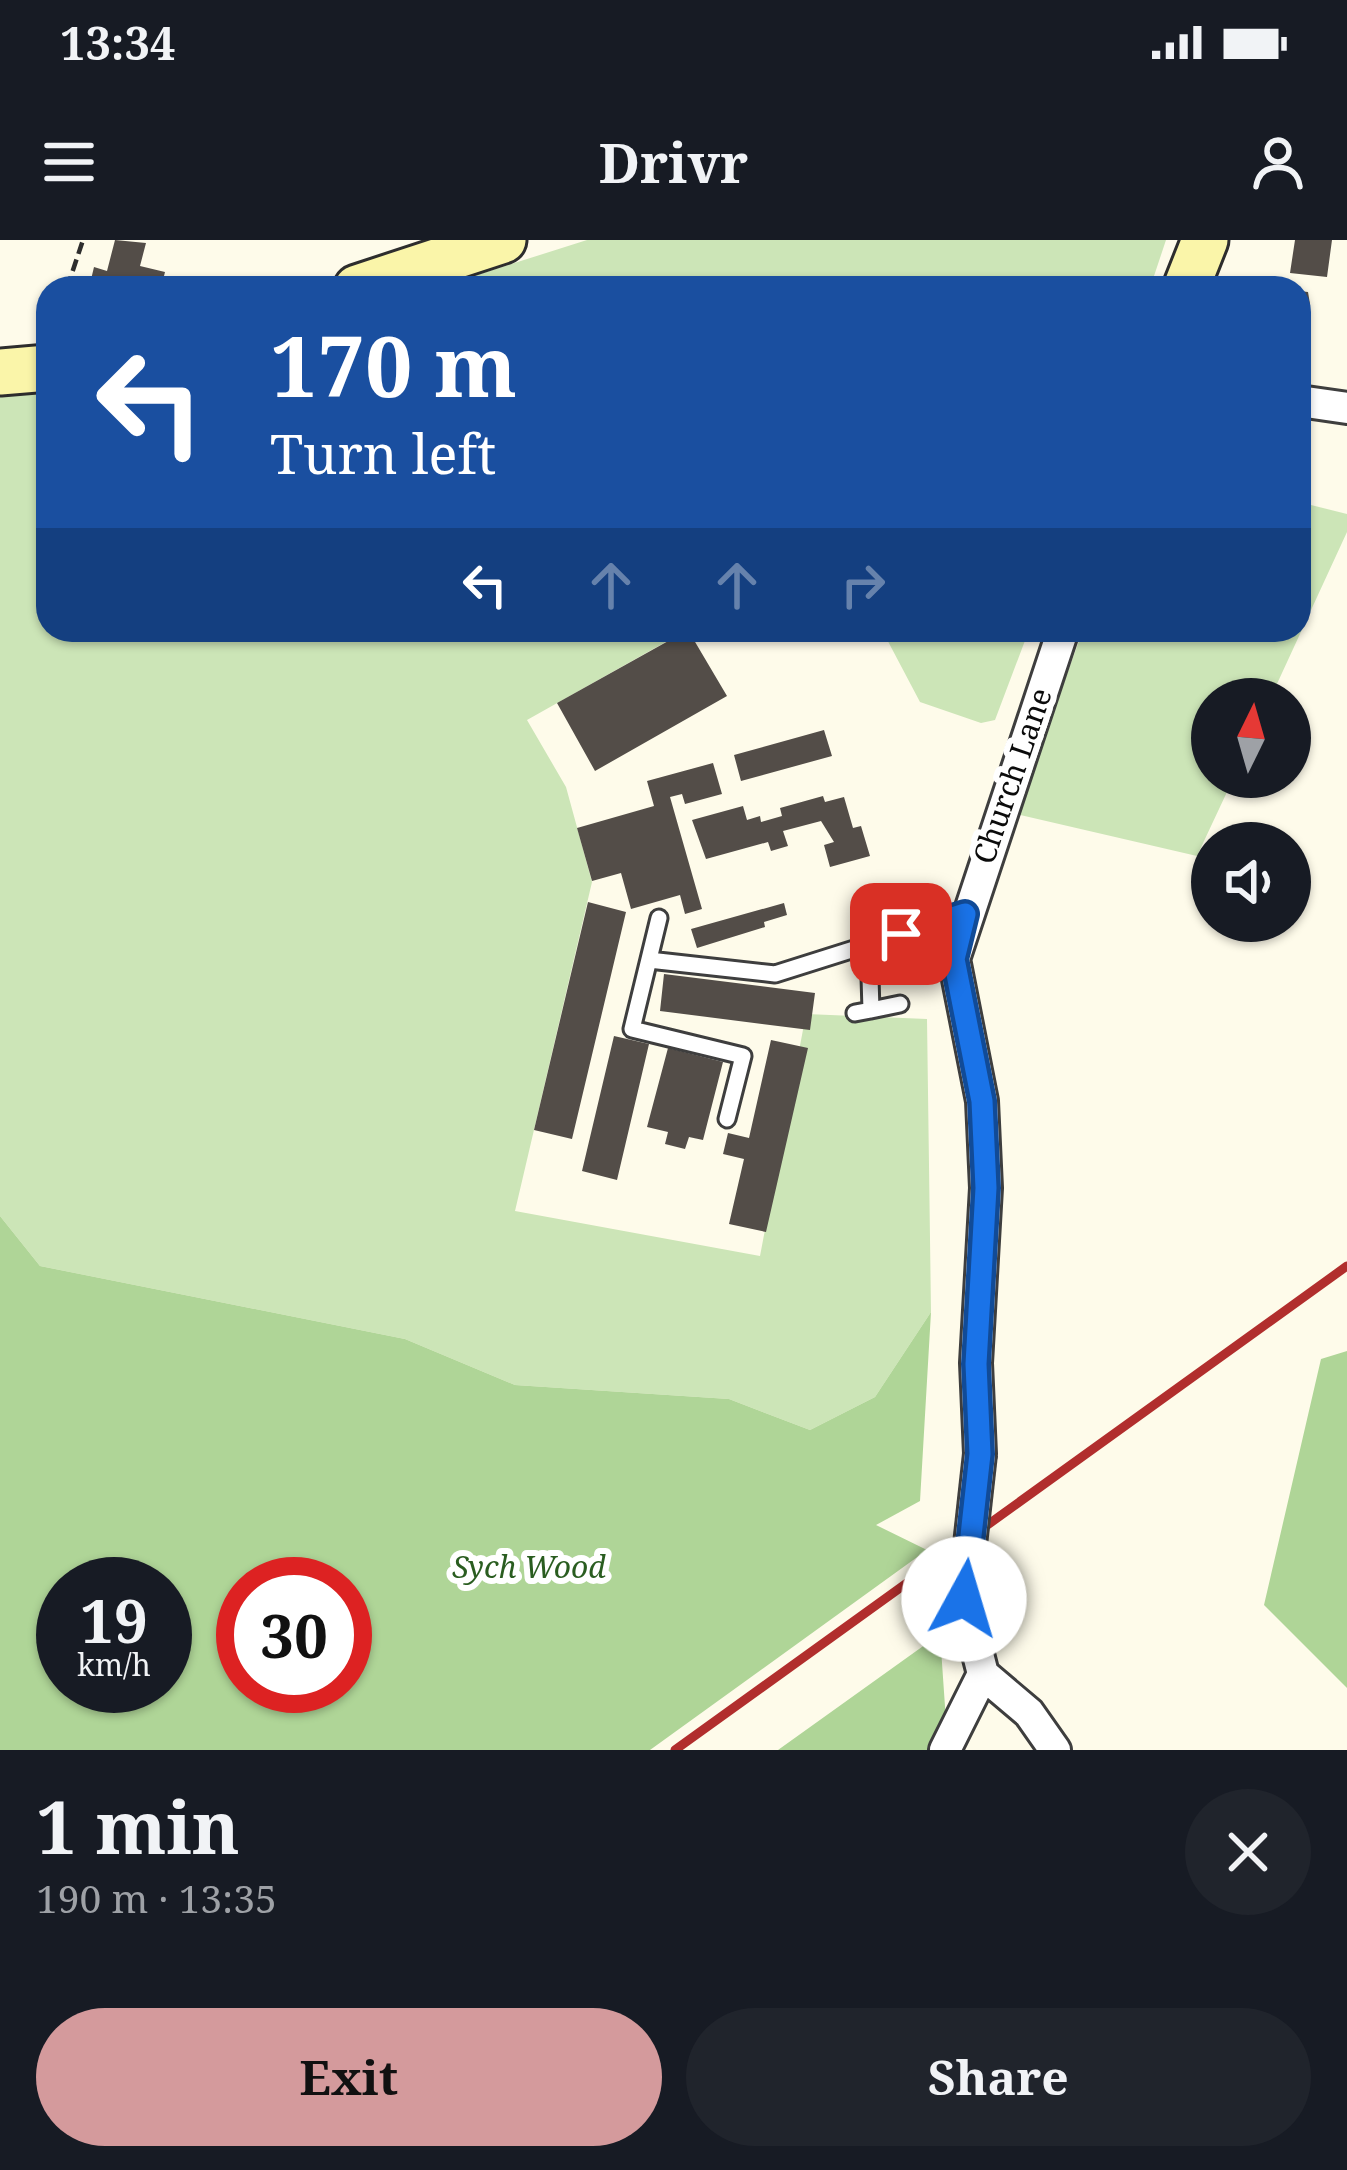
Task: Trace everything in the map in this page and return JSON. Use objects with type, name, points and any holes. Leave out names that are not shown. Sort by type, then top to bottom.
[{"type":"street","points":[[394,276],[503,240]]},
{"type":"street","points":[[1191,276],[1205,240]]},
{"type":"street","points":[[0,372],[36,369]]},
{"type":"street","points":[[1311,403],[1347,408]]},
{"type":"street","name":"Church Lane","points":[[983,1674],[964,1599],[980,1454],[976,1364],[986,1188],[982,1101],[954,959],[965,914],[1059,642]]},
{"type":"street","points":[[945,1750],[983,1674],[1029,1713],[1055,1750]]},
{"type":"lane","points":[[649,960],[775,974],[965,914]]},
{"type":"lane","points":[[659,918],[632,1029],[743,1056],[727,1119]]},
{"type":"lane","points":[[869,945],[863,1012],[900,1004]]},
{"type":"path","points":[[72,276],[82,240]]},
{"type":"green space","points":[[587,240],[1166,240],[1154,276],[474,276]]},
{"type":"green space","points":[[36,380],[36,642],[666,642],[527,720],[566,787],[592,882],[515,1211],[760,1256],[806,1014],[927,1019],[931,1312],[875,1397],[810,1430],[729,1399],[515,1385],[405,1339],[40,1266],[0,1216],[0,385]]},
{"type":"green space","points":[[1311,505],[1347,514],[1347,532],[1311,610]]},
{"type":"green space","points":[[888,642],[1024,642],[995,720],[981,723],[920,702]]},
{"type":"green space","points":[[1079,642],[1296,642],[1280,678],[1191,678],[1191,798],[1224,798],[1213,822],[1191,822],[1191,855],[1016,814]]},
{"type":"green space","name":"Sych Wood","points":[[0,1216],[40,1266],[405,1339],[515,1385],[729,1399],[810,1430],[875,1397],[931,1312],[920,1501],[876,1525],[927,1550],[650,1750],[0,1750]]},
{"type":"green space","points":[[1347,1351],[1347,1688],[1264,1605],[1321,1359]]},
{"type":"green space","points":[[940,1634],[948,1750],[778,1750]]},
{"type":"building","points":[[115,240],[146,243],[140,266],[165,272],[164,276],[92,276],[94,267],[107,271]]},
{"type":"building","points":[[1295,240],[1332,240],[1327,277],[1290,273]]},
{"type":"building","points":[[666,642],[695,642],[727,696],[595,771],[557,703]]},
{"type":"building","points":[[824,730],[832,756],[741,781],[734,755]]},
{"type":"building","points":[[713,763],[722,794],[685,804],[682,794],[670,797],[702,909],[685,914],[680,895],[631,909],[621,873],[592,881],[577,828],[654,806],[647,781]]},
{"type":"building","points":[[823,796],[825,802],[844,797],[853,828],[861,826],[870,856],[830,867],[824,845],[834,842],[821,821],[783,831],[788,846],[771,851],[768,842],[706,859],[692,820],[743,806],[747,820],[760,816],[761,822],[782,816],[780,808]]},
{"type":"building","points":[[588,902],[626,912],[572,1139],[534,1130]]},
{"type":"building","points":[[784,903],[787,915],[764,922],[765,927],[697,948],[691,929]]},
{"type":"building","points":[[664,974],[815,993],[810,1030],[660,1011]]},
{"type":"building","points":[[614,1036],[649,1044],[617,1180],[582,1171]]},
{"type":"building","points":[[771,1040],[808,1048],[766,1232],[729,1224],[744,1159],[723,1154],[728,1133],[749,1138]]},
{"type":"building","points":[[668,1048],[723,1062],[703,1140],[689,1137],[685,1149],[665,1144],[668,1132],[647,1127]]},
{"type":"railway","points":[[675,1750],[1347,1266]]},
{"type":"route","points":[[901,934],[965,914],[954,959],[982,1101],[986,1188],[976,1364],[980,1454],[964,1599]]}]
